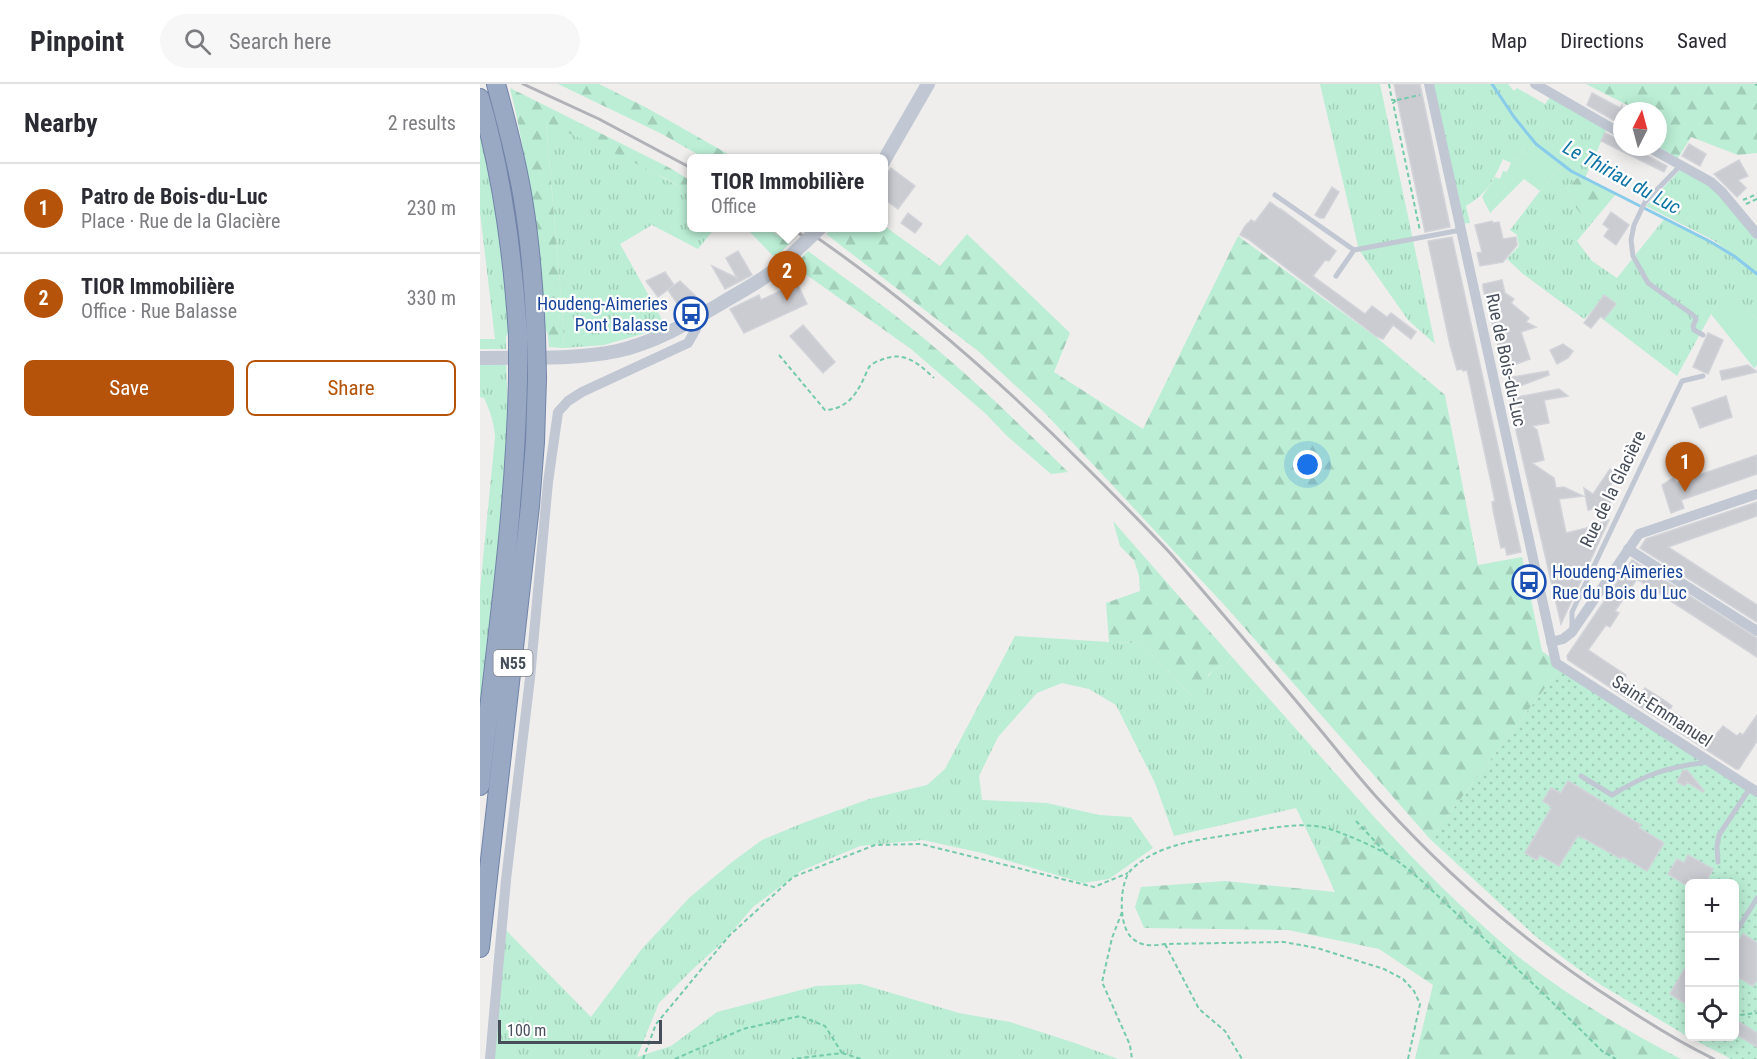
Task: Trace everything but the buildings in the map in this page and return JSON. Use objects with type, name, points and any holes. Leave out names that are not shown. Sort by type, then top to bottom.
[{"type":"highway","name":"N55","points":[[480,948],[530,506],[537,378],[533,269],[514,153],[496,84]]},
{"type":"highway","name":"N55","points":[[480,99],[505,208],[514,272],[518,336],[512,505],[480,786]]},
{"type":"street","points":[[888,154],[928,84]]},
{"type":"street","points":[[1535,84],[1613,129]]},
{"type":"street","name":"Rue de Bois-du-Luc","points":[[1430,88],[1556,663]]},
{"type":"street","points":[[1665,156],[1711,182],[1757,234]]},
{"type":"street","points":[[480,358],[590,356],[636,346],[697,318],[757,283],[816,232]]},
{"type":"street","points":[[490,1059],[506,880],[530,678],[548,482],[558,412],[568,401],[582,392],[688,343],[696,329],[697,318]]},
{"type":"street","name":"Rue de la Glacière","points":[[1572,632],[1639,534],[1757,494]]},
{"type":"street","points":[[1628,549],[1757,631]]},
{"type":"street","points":[[1551,642],[1563,639],[1572,632]]},
{"type":"street","name":"Saint-Emmanuel","points":[[1556,663],[1754,790]]},
{"type":"street","points":[[1754,790],[1757,778]]},
{"type":"lane","points":[[1682,165],[1645,202],[1634,225],[1631,240],[1633,256],[1648,283],[1693,315],[1696,319],[1694,330],[1703,335]]},
{"type":"lane","points":[[1275,195],[1354,250],[1461,230]]},
{"type":"lane","points":[[1336,276],[1354,250]]},
{"type":"lane","name":"Rue de la Glacière","points":[[1572,632],[1572,612],[1682,381],[1703,376]]},
{"type":"lane","points":[[1581,776],[1612,795],[1636,780],[1665,769],[1710,761]]},
{"type":"lane","points":[[1718,862],[1719,835],[1754,790]]},
{"type":"lane","points":[[1735,933],[1757,898]]},
{"type":"path","points":[[1389,84],[1392,100],[1397,100]]},
{"type":"path","points":[[1422,238],[1393,104],[1397,100],[1430,88]]},
{"type":"path","points":[[1734,206],[1757,194]]},
{"type":"path","points":[[778,355],[825,410],[836,410],[846,404],[858,392],[870,367],[886,357],[907,357],[919,364],[934,378]]},
{"type":"path","points":[[1356,821],[1387,855]]},
{"type":"path","points":[[643,1059],[656,1024],[729,936],[794,877],[875,845],[921,844],[1094,887],[1128,873],[1148,856],[1167,849],[1206,839],[1293,826],[1316,826],[1357,839],[1387,855],[1417,878],[1528,977],[1602,1051],[1616,1059]]},
{"type":"path","points":[[1128,873],[1123,886],[1122,912],[1112,938],[1102,982],[1130,1045],[1132,1059]]},
{"type":"path","points":[[1122,912],[1130,936],[1148,946],[1284,942],[1317,948],[1384,969],[1403,979],[1414,991],[1420,1005],[1408,1059]]},
{"type":"path","points":[[1165,944],[1199,1009],[1226,1031],[1242,1059]]},
{"type":"path","points":[[1739,1014],[1757,1013]]},
{"type":"path","points":[[675,1059],[743,1029],[800,1016],[825,1026],[842,1053]]},
{"type":"path","points":[[792,1059],[842,1053],[861,1059]]},
{"type":"green space","points":[[558,84],[599,84],[647,108],[728,154],[697,154],[662,134]]},
{"type":"green space","points":[[1320,84],[1380,84],[1435,344],[1408,320],[1359,250]]},
{"type":"green space","points":[[1429,84],[1508,84],[1514,91],[1517,88],[1545,104],[1552,95],[1608,126],[1585,178],[1579,176],[1566,189],[1566,195],[1581,214],[1582,221],[1591,224],[1577,241],[1592,261],[1617,278],[1665,218],[1735,258],[1757,274],[1757,320],[1728,288],[1677,376],[1592,311],[1584,319],[1523,274],[1507,259],[1519,246],[1517,235],[1510,230],[1563,165],[1536,144],[1511,163],[1503,159],[1489,186],[1466,206],[1470,223],[1459,224]]},
{"type":"green space","points":[[1586,84],[1757,84],[1757,153],[1738,155],[1691,137],[1678,158],[1667,152],[1667,102],[1621,102]]},
{"type":"green space","points":[[510,88],[687,179],[687,192],[631,161],[546,123],[564,348],[549,347],[545,328],[535,237],[517,117]]},
{"type":"green space","points":[[546,122],[620,155],[687,192],[687,232],[712,232],[698,249],[652,225],[620,244],[669,332],[646,333],[604,345],[564,348]]},
{"type":"green space","points":[[480,126],[494,179],[511,325],[506,337],[506,349],[480,349],[480,339],[495,339],[480,212]]},
{"type":"green space","points":[[1536,144],[1563,165],[1540,191],[1524,179],[1490,213],[1482,197],[1495,177],[1500,179],[1503,171],[1507,172],[1511,163]]},
{"type":"green space","points":[[1682,168],[1703,180],[1726,199],[1757,238],[1757,272],[1713,240],[1646,206]]},
{"type":"green space","points":[[1579,176],[1616,194],[1591,224],[1582,221],[1581,214],[1566,195],[1566,189]]},
{"type":"green space","points":[[888,229],[940,266],[967,234],[1070,333],[1054,372],[1143,429],[1238,236],[1376,337],[1445,395],[1478,565],[1522,557],[1542,651],[1562,666],[1430,839],[1228,609],[1043,411],[978,351],[826,234],[828,232],[888,232]]},
{"type":"green space","points":[[750,232],[773,232],[790,243],[775,258]]},
{"type":"green space","points":[[808,251],[918,333],[1002,408],[1068,472],[1051,474],[911,349],[794,266]]},
{"type":"green space","points":[[1728,287],[1757,320],[1757,365],[1754,368],[1711,314]]},
{"type":"green space","points":[[480,362],[506,362],[509,433],[480,731],[480,590],[495,437],[490,412],[484,398],[480,397]]},
{"type":"green space","points":[[1113,521],[1232,657],[1225,665],[1208,675],[1206,694],[1193,697],[1141,643],[1109,642],[1106,603],[1140,591],[1139,576],[1134,560],[1120,546]]},
{"type":"green space","points":[[1015,636],[1141,643],[1193,697],[1213,670],[1225,665],[1232,657],[1376,819],[1317,852],[1296,808],[1174,836],[1155,783],[1116,705],[1089,689],[1062,683],[1037,693],[998,737],[979,776],[982,800],[1047,803],[1099,815],[1131,817],[1153,848],[1109,879],[1083,883],[982,853],[923,840],[860,846],[801,871],[753,907],[724,941],[659,1003],[637,1057],[671,1046],[717,1012],[816,986],[861,984],[959,1013],[1010,1022],[1118,1059],[490,1059],[502,926],[591,1017],[641,950],[689,898],[762,840],[869,799],[927,785],[945,769]]},
{"type":"green space","points":[[1562,666],[1757,792],[1757,1059],[1731,1059],[1697,1041],[1739,1041],[1739,879],[1685,879],[1685,1035],[1601,985],[1534,935],[1430,839]]},
{"type":"green space","points":[[1376,819],[1457,901],[1528,964],[1592,1008],[1681,1059],[1415,1059],[1433,985],[1379,949],[1288,930],[1144,928],[1135,907],[1141,887],[1225,881],[1335,892],[1317,852]]},
{"type":"waterway","name":"Le Thiriau du Luc","points":[[1492,84],[1536,144],[1571,171],[1711,242],[1757,274]]},
{"type":"railway","points":[[523,84],[599,119],[687,166]]},
{"type":"railway","points":[[797,232],[809,240]]},
{"type":"railway","points":[[809,232],[916,312],[1055,436],[1171,554],[1381,802],[1465,886],[1525,937],[1589,984],[1656,1027],[1714,1059]]},
{"type":"place","name":"TIOR Immobilière","points":[[787,301]]},
{"type":"place","name":"Houdeng-Aimeries Pont Balasse","points":[[691,314]]},
{"type":"place","name":"Patro de Bois-du-Luc","points":[[1685,492]]},
{"type":"place","name":"Houdeng-Aimeries Rue du Bois du Luc","points":[[1529,582]]}]
